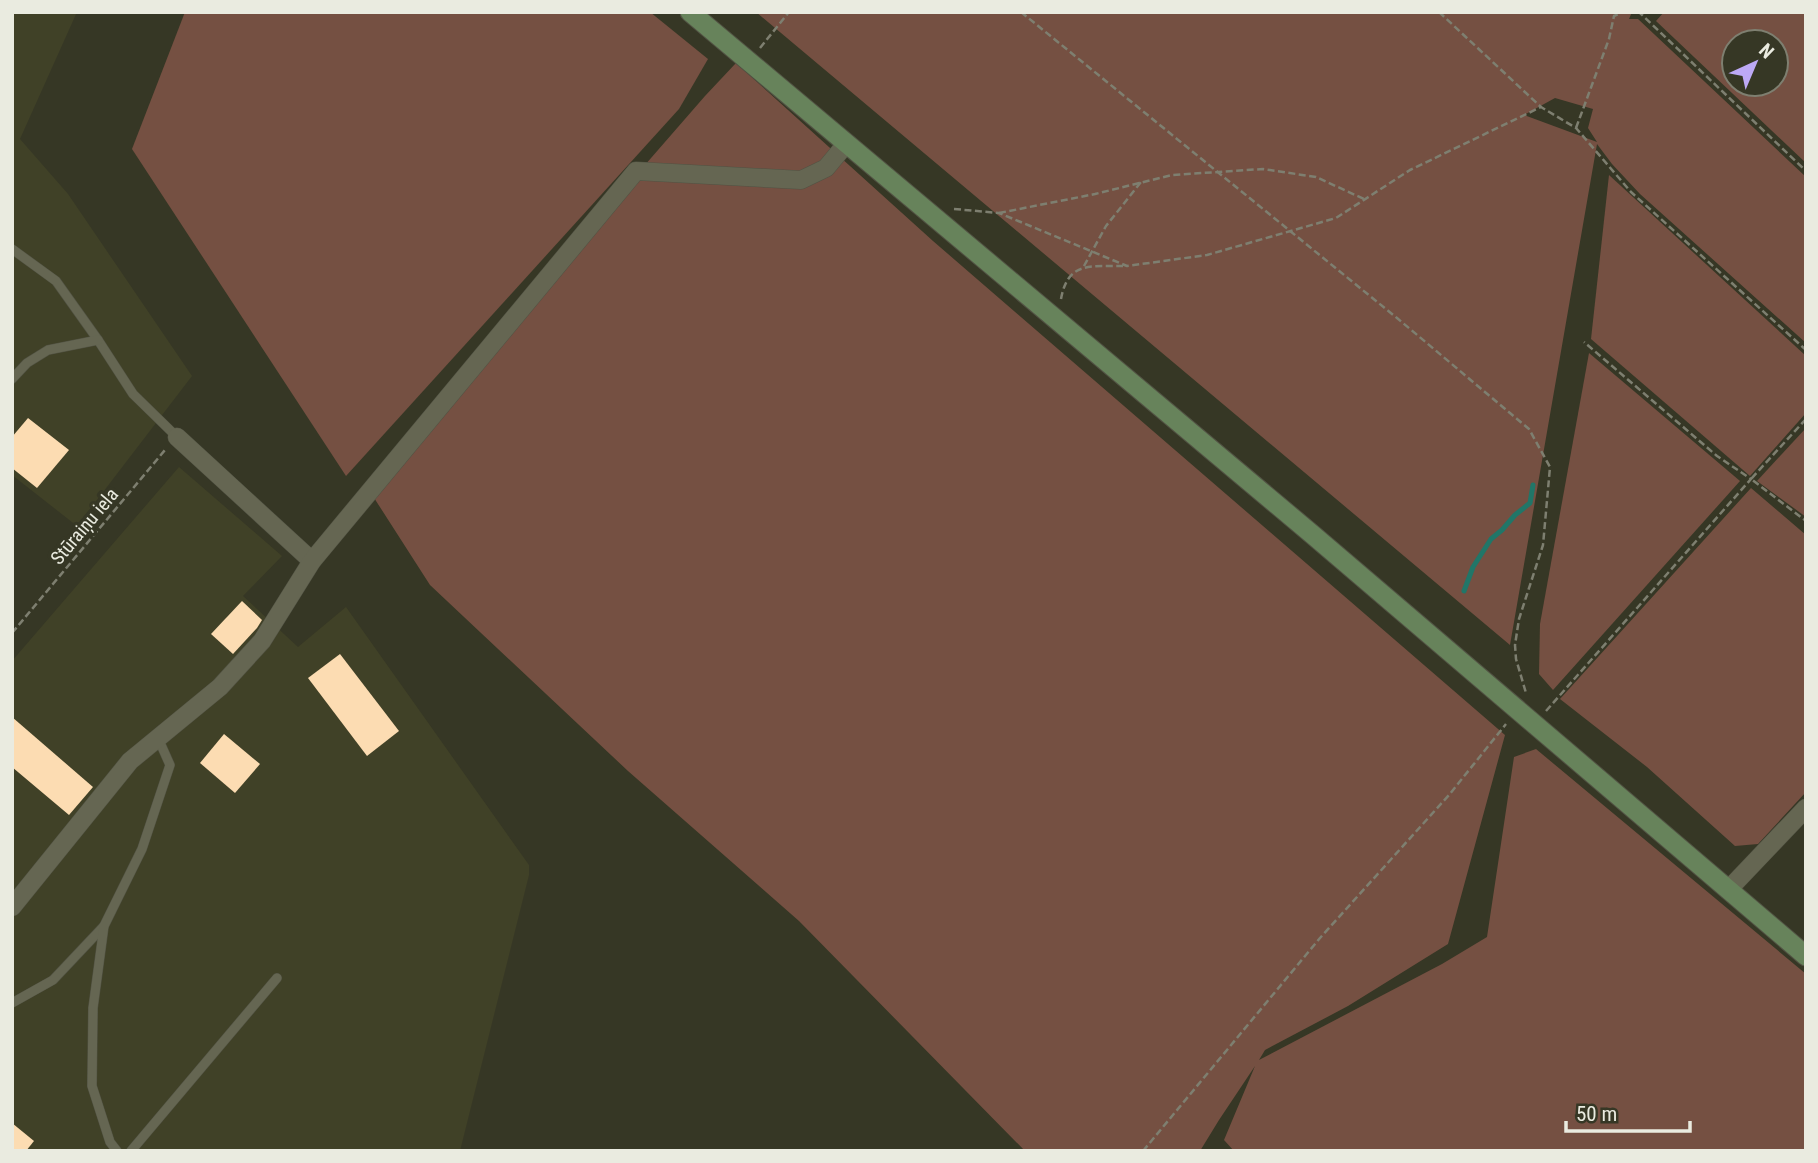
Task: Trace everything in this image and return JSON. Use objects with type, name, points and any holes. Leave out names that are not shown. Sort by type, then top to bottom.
[{"type":"main road","points":[[691,12],[1806,956]]},
{"type":"street","points":[[12,907],[130,761],[220,687],[262,641],[312,561],[636,171],[801,180],[826,168],[846,144]]},
{"type":"street","points":[[177,437],[312,561]]},
{"type":"street","points":[[1728,890],[1806,808]]},
{"type":"lane","points":[[12,249],[56,281],[133,394],[177,437]]},
{"type":"lane","points":[[12,379],[27,363],[48,350],[98,340]]},
{"type":"lane","points":[[12,1003],[53,980],[104,926],[142,849],[170,765],[158,738]]},
{"type":"lane","points":[[104,926],[93,1008],[92,1086],[110,1142],[117,1151]]},
{"type":"lane","points":[[131,1151],[277,978]]},
{"type":"path","points":[[748,61],[789,12]]},
{"type":"path","points":[[1021,12],[1529,429],[1550,467],[1543,545],[1519,619],[1515,645],[1516,659],[1527,698],[1448,795],[1320,938],[1143,1151]]},
{"type":"path","points":[[1439,12],[1541,107],[1576,128],[1631,192],[1806,350]]},
{"type":"path","points":[[1576,128],[1609,39],[1614,16],[1623,12]]},
{"type":"path","points":[[1639,12],[1806,171]]},
{"type":"path","points":[[1083,267],[1126,266],[1207,255],[1336,218],[1410,170],[1541,107]]},
{"type":"path","points":[[932,216],[950,209],[999,213],[1172,175],[1262,169],[1316,177],[1365,199]]},
{"type":"path","points":[[1057,321],[1063,289],[1072,274],[1083,267],[1106,226],[1141,182]]},
{"type":"path","points":[[999,213],[1126,266]]},
{"type":"path","points":[[1584,342],[1717,456],[1806,521]]},
{"type":"path","points":[[1534,724],[1806,419]]},
{"type":"path","name":"Stūraiņu iela","points":[[12,633],[177,437]]},
{"type":"shaded area","points":[[12,12],[77,12],[20,139],[68,194],[192,376],[77,526],[12,475]]},
{"type":"shaded area","points":[[185,12],[650,12],[708,59],[679,109],[346,476],[132,149]]},
{"type":"shaded area","points":[[756,12],[1632,12],[1629,19],[1638,19],[1806,177],[1806,343],[1640,194],[1597,144],[1510,645]],"holes":[[[1555,98],[1593,109],[1588,128],[1597,142],[1524,115]]]},
{"type":"shaded area","points":[[1664,12],[1806,12],[1806,163],[1737,98],[1790,98],[1790,28],[1720,28],[1720,82],[1656,21]]},
{"type":"shaded area","points":[[736,63],[933,241],[1505,735],[1448,944],[1348,1006],[1265,1050],[1259,1060],[1442,964],[1487,937],[1514,757],[1536,749],[1806,974],[1806,1151],[1234,1151],[1224,1140],[1255,1066],[1200,1151],[1025,1151],[799,921],[628,771],[430,585],[369,490],[544,281]]},
{"type":"shaded area","points":[[1609,175],[1806,356],[1806,413],[1750,476],[1591,339]]},
{"type":"shaded area","points":[[1589,353],[1740,481],[1553,690],[1539,674],[1540,624]]},
{"type":"shaded area","points":[[1806,428],[1806,517],[1757,481]]},
{"type":"shaded area","points":[[179,467],[282,556],[243,596],[298,647],[346,607],[529,865],[529,875],[460,1151],[12,1151],[12,661]]},
{"type":"shaded area","points":[[1751,488],[1806,535],[1806,792],[1758,844],[1735,846],[1647,767],[1560,699]]},
{"type":"building","points":[[28,418],[69,450],[37,488],[12,468],[12,437]]},
{"type":"building","points":[[242,601],[262,620],[233,654],[211,634]]},
{"type":"building","points":[[340,654],[399,731],[367,756],[308,678]]},
{"type":"building","points":[[12,717],[93,787],[69,815],[12,767]]},
{"type":"building","points":[[224,734],[260,764],[235,793],[200,763]]},
{"type":"building","points":[[12,1123],[34,1141],[26,1151],[12,1151]]},
{"type":"waterway","points":[[1464,591],[1473,567],[1491,539],[1530,503],[1533,485]]}]
